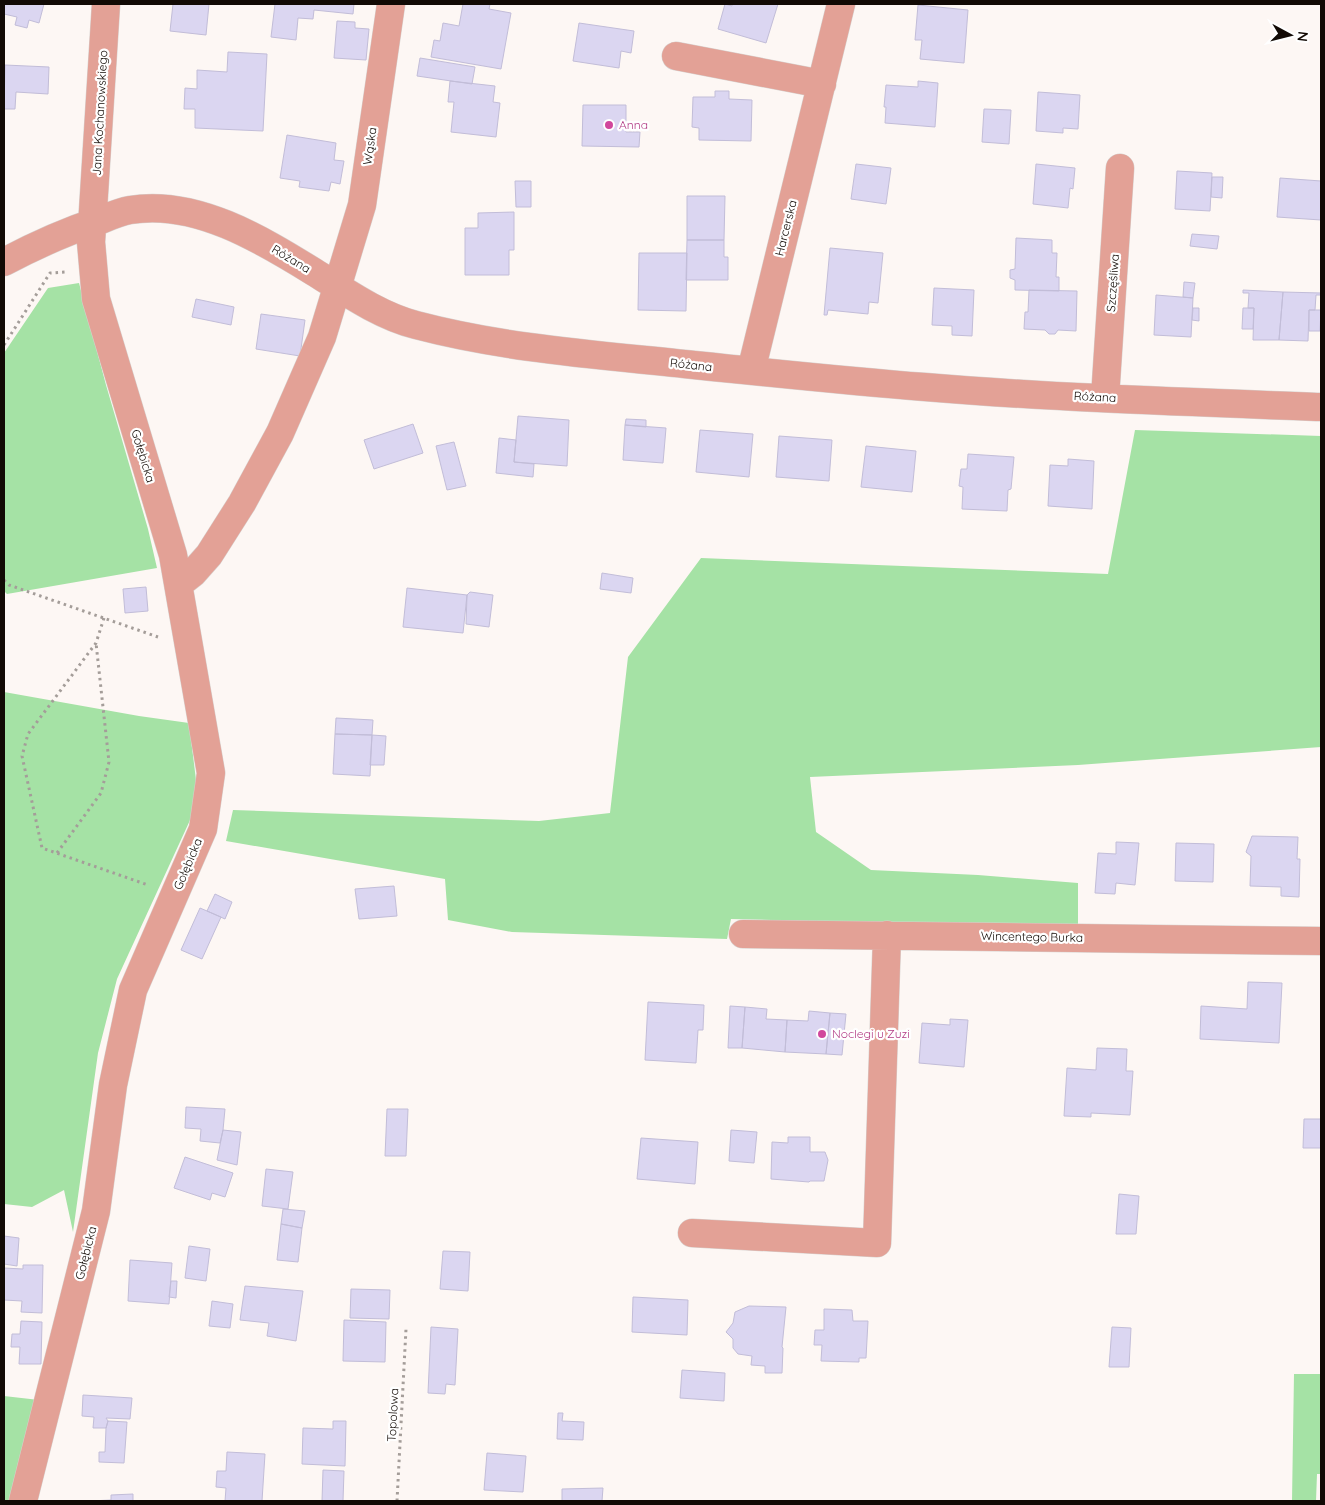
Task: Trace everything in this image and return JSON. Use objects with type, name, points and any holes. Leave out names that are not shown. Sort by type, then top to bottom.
[{"type":"street","name":"Jana Kochanowskiego","points":[[93,222],[106,4]]},
{"type":"street","name":"Wąska","points":[[179,584],[193,573],[209,554],[242,503],[280,433],[322,337],[362,205],[391,4]]},
{"type":"street","name":"Harcerska","points":[[752,371],[841,4]]},
{"type":"street","points":[[676,56],[822,84]]},
{"type":"street","name":"Szczęśliwa","points":[[1105,398],[1120,168]]},
{"type":"street","name":"Różana","points":[[4,262],[49,239],[93,222],[128,210],[153,208],[190,213],[219,220],[281,252],[386,314],[413,324],[478,339],[542,349],[927,387],[1105,398],[1321,407]]},
{"type":"street","name":"Gołębicka","points":[[24,1501],[96,1211],[113,1085],[133,990],[203,829],[211,773],[173,555],[96,299],[91,242],[93,222]]},
{"type":"street","name":"Wincentego Burka","points":[[743,934],[1321,941]]},
{"type":"street","points":[[692,1233],[877,1243],[887,935]]},
{"type":"path","points":[[4,345],[50,273],[70,272]]},
{"type":"path","points":[[4,580],[9,585],[190,648]]},
{"type":"path","points":[[104,618],[96,642],[28,734],[22,756],[42,848],[151,886]]},
{"type":"path","points":[[57,854],[101,793],[109,762],[96,642]]},
{"type":"path","name":"Topolowa","points":[[397,1501],[406,1329]]},
{"type":"green space","points":[[79,283],[106,385],[148,529],[157,568],[7,594],[4,591],[4,353],[48,288]]},
{"type":"green space","points":[[1135,430],[1321,436],[1321,747],[1078,765],[810,777],[816,832],[871,870],[978,875],[1078,883],[1078,928],[731,919],[727,939],[512,932],[448,920],[445,879],[226,841],[233,810],[539,821],[610,813],[628,657],[701,558],[1108,574]]},
{"type":"green space","points":[[4,692],[189,723],[196,780],[191,818],[117,979],[98,1053],[73,1232],[64,1190],[32,1207],[4,1204]]},
{"type":"green space","points":[[1294,1374],[1321,1374],[1321,1474],[1317,1474],[1316,1501],[1292,1501]]},
{"type":"green space","points":[[4,1396],[39,1400],[10,1501],[4,1501]]},
{"type":"building","points":[[4,4],[44,4],[39,23],[29,20],[27,28],[15,25],[17,17],[4,14]]},
{"type":"building","points":[[173,4],[209,4],[206,35],[170,31]]},
{"type":"building","points":[[275,4],[354,4],[353,14],[314,10],[313,19],[298,18],[296,40],[271,37]]},
{"type":"building","points":[[463,4],[490,4],[489,9],[511,13],[501,69],[431,57],[434,40],[440,41],[443,23],[459,26]]},
{"type":"building","points":[[725,4],[732,6],[732,4],[778,4],[766,43],[718,29]]},
{"type":"building","points":[[918,5],[968,10],[964,63],[920,59],[922,40],[915,40]]},
{"type":"building","points":[[337,21],[355,22],[355,28],[369,29],[366,60],[334,58]]},
{"type":"building","points":[[579,23],[634,31],[631,53],[621,51],[619,68],[573,61]]},
{"type":"building","points":[[228,52],[267,54],[263,131],[195,128],[195,109],[184,109],[185,88],[197,89],[197,70],[227,72]]},
{"type":"building","points":[[420,58],[475,67],[472,84],[417,76]]},
{"type":"building","points":[[5,65],[49,67],[48,94],[16,92],[15,109],[4,109]]},
{"type":"building","points":[[450,81],[495,86],[493,102],[500,103],[496,137],[451,132],[454,102],[448,102]]},
{"type":"building","points":[[918,81],[938,83],[935,127],[885,123],[886,85],[918,87]]},
{"type":"building","points":[[715,91],[729,91],[729,99],[752,100],[751,141],[699,140],[699,128],[692,127],[693,97],[715,97]]},
{"type":"building","points":[[1038,92],[1080,95],[1078,129],[1063,128],[1063,133],[1036,131]]},
{"type":"building","points":[[583,105],[626,105],[626,132],[640,132],[639,147],[582,146]]},
{"type":"building","points":[[984,109],[1011,110],[1009,144],[982,142]]},
{"type":"building","points":[[287,135],[336,143],[334,160],[344,161],[340,184],[331,182],[329,191],[299,187],[300,181],[280,178]]},
{"type":"building","points":[[856,164],[891,168],[886,204],[851,199]]},
{"type":"building","points":[[1036,164],[1075,168],[1073,189],[1070,188],[1068,208],[1033,204]]},
{"type":"building","points":[[1177,171],[1212,173],[1210,211],[1175,209]]},
{"type":"building","points":[[1212,177],[1223,177],[1222,198],[1211,197]]},
{"type":"building","points":[[1280,178],[1321,181],[1321,220],[1277,217]]},
{"type":"building","points":[[515,181],[531,181],[531,207],[516,207]]},
{"type":"building","points":[[687,196],[725,196],[724,240],[687,240]]},
{"type":"building","points":[[514,212],[514,250],[509,250],[509,275],[465,275],[465,228],[478,228],[478,213]]},
{"type":"building","points":[[1192,234],[1219,236],[1217,249],[1190,246]]},
{"type":"building","points":[[1016,238],[1052,240],[1052,253],[1057,253],[1056,277],[1059,277],[1059,291],[1015,290],[1015,280],[1010,278],[1010,270],[1015,269]]},
{"type":"building","points":[[687,240],[724,240],[724,257],[728,257],[728,280],[686,280]]},
{"type":"building","points":[[830,248],[883,253],[878,303],[869,302],[868,314],[828,310],[827,315],[824,315]]},
{"type":"building","points":[[639,253],[687,253],[686,311],[638,310]]},
{"type":"building","points":[[1184,282],[1195,283],[1193,298],[1183,297]]},
{"type":"building","points":[[934,288],[974,290],[972,336],[952,335],[952,326],[932,325]]},
{"type":"building","points":[[1029,290],[1077,291],[1076,331],[1058,330],[1055,334],[1049,334],[1045,330],[1024,329],[1025,312],[1028,312]]},
{"type":"building","points":[[1243,290],[1283,292],[1279,340],[1253,340],[1254,308],[1248,308],[1249,293],[1243,293]]},
{"type":"building","points":[[1283,292],[1321,293],[1321,295],[1316,295],[1315,310],[1309,310],[1308,341],[1279,340]]},
{"type":"building","points":[[1156,295],[1193,298],[1191,337],[1154,335]]},
{"type":"building","points":[[196,299],[234,307],[231,325],[192,317]]},
{"type":"building","points":[[1193,308],[1199,308],[1199,321],[1192,320]]},
{"type":"building","points":[[1243,308],[1254,308],[1253,329],[1242,329]]},
{"type":"building","points":[[1309,310],[1321,310],[1320,331],[1309,331]]},
{"type":"building","points":[[261,314],[305,320],[300,356],[256,349]]},
{"type":"building","points":[[518,416],[569,420],[567,466],[514,462]]},
{"type":"building","points":[[626,419],[646,420],[646,427],[625,425]]},
{"type":"building","points":[[413,424],[423,453],[374,469],[364,440]]},
{"type":"building","points":[[625,425],[666,428],[663,463],[623,460]]},
{"type":"building","points":[[700,430],[753,434],[749,477],[696,472]]},
{"type":"building","points":[[779,436],[832,440],[829,481],[776,477]]},
{"type":"building","points":[[499,438],[516,440],[514,462],[534,464],[533,477],[496,473]]},
{"type":"building","points":[[454,442],[466,486],[447,490],[436,446]]},
{"type":"building","points":[[866,446],[916,451],[912,492],[861,487]]},
{"type":"building","points":[[968,454],[1014,457],[1011,489],[1008,490],[1007,511],[962,509],[963,487],[959,486],[961,469],[967,469]]},
{"type":"building","points":[[1068,459],[1094,461],[1092,509],[1048,506],[1050,465],[1068,466]]},
{"type":"building","points":[[602,573],[633,578],[631,593],[600,589]]},
{"type":"building","points":[[146,587],[148,611],[125,613],[123,589]]},
{"type":"building","points":[[407,588],[467,595],[463,633],[403,627]]},
{"type":"building","points":[[470,592],[493,595],[489,627],[466,624],[467,595]]},
{"type":"building","points":[[336,718],[373,720],[372,735],[335,734]]},
{"type":"building","points":[[335,734],[372,735],[370,776],[333,774]]},
{"type":"building","points":[[372,735],[386,736],[384,765],[370,765]]},
{"type":"building","points":[[1252,836],[1298,837],[1297,859],[1300,859],[1299,897],[1281,896],[1281,887],[1250,886],[1251,856],[1246,852]]},
{"type":"building","points":[[1116,842],[1139,843],[1135,885],[1116,883],[1115,894],[1095,893],[1098,853],[1116,854]]},
{"type":"building","points":[[1176,843],[1214,844],[1213,882],[1175,881]]},
{"type":"building","points":[[394,886],[397,916],[359,919],[355,889]]},
{"type":"building","points":[[215,894],[232,902],[225,919],[207,911]]},
{"type":"building","points":[[200,908],[221,917],[202,959],[181,950]]},
{"type":"building","points":[[1248,982],[1282,983],[1279,1043],[1200,1039],[1201,1006],[1247,1009]]},
{"type":"building","points":[[648,1002],[704,1005],[703,1030],[698,1030],[696,1063],[645,1060]]},
{"type":"building","points":[[730,1006],[745,1007],[742,1048],[728,1048]]},
{"type":"building","points":[[745,1007],[767,1009],[766,1019],[787,1020],[785,1052],[742,1048]]},
{"type":"building","points":[[809,1011],[830,1013],[826,1054],[785,1052],[787,1020],[808,1021]]},
{"type":"building","points":[[830,1013],[846,1014],[842,1055],[826,1054]]},
{"type":"building","points":[[950,1019],[968,1020],[964,1067],[919,1063],[922,1023],[950,1025]]},
{"type":"building","points":[[1097,1048],[1127,1049],[1126,1071],[1133,1071],[1130,1115],[1091,1113],[1091,1117],[1064,1116],[1067,1068],[1096,1070]]},
{"type":"building","points":[[186,1107],[225,1109],[220,1143],[200,1141],[201,1129],[185,1128]]},
{"type":"building","points":[[387,1109],[408,1109],[406,1156],[385,1156]]},
{"type":"building","points":[[1304,1119],[1321,1119],[1321,1148],[1303,1148]]},
{"type":"building","points":[[223,1130],[241,1132],[237,1165],[217,1160]]},
{"type":"building","points":[[731,1130],[757,1132],[754,1163],[729,1161]]},
{"type":"building","points":[[788,1137],[810,1137],[810,1152],[825,1152],[828,1160],[824,1181],[809,1182],[771,1179],[772,1142],[788,1143]]},
{"type":"building","points":[[641,1138],[698,1142],[695,1184],[637,1179]]},
{"type":"building","points":[[185,1157],[233,1173],[225,1197],[212,1193],[210,1200],[174,1188]]},
{"type":"building","points":[[266,1169],[293,1172],[288,1209],[262,1206]]},
{"type":"building","points":[[1119,1194],[1139,1196],[1136,1234],[1116,1234]]},
{"type":"building","points":[[283,1209],[305,1211],[302,1228],[281,1224]]},
{"type":"building","points":[[281,1224],[302,1228],[298,1262],[277,1260]]},
{"type":"building","points":[[4,1236],[19,1238],[17,1266],[4,1264]]},
{"type":"building","points":[[189,1246],[210,1249],[206,1281],[185,1278]]},
{"type":"building","points":[[443,1251],[470,1252],[468,1291],[440,1289]]},
{"type":"building","points":[[130,1260],[172,1263],[169,1304],[128,1301]]},
{"type":"building","points":[[23,1265],[43,1265],[42,1313],[21,1312],[22,1301],[4,1300],[4,1268],[23,1269]]},
{"type":"building","points":[[171,1281],[177,1281],[176,1298],[169,1297]]},
{"type":"building","points":[[245,1286],[303,1291],[296,1341],[267,1336],[269,1323],[240,1320]]},
{"type":"building","points":[[351,1289],[390,1290],[389,1319],[350,1318]]},
{"type":"building","points":[[633,1297],[688,1300],[687,1335],[632,1332]]},
{"type":"building","points":[[212,1301],[233,1304],[230,1328],[209,1326]]},
{"type":"building","points":[[749,1306],[786,1307],[782,1347],[782,1373],[765,1373],[765,1366],[751,1365],[752,1356],[738,1354],[733,1348],[733,1339],[726,1332],[733,1323],[735,1312]]},
{"type":"building","points":[[824,1309],[852,1310],[853,1321],[868,1321],[866,1358],[859,1358],[859,1362],[821,1361],[822,1345],[814,1345],[815,1330],[824,1330]]},
{"type":"building","points":[[344,1320],[386,1322],[385,1362],[343,1361]]},
{"type":"building","points":[[21,1321],[42,1322],[41,1364],[19,1364],[20,1347],[11,1347],[12,1334],[20,1334]]},
{"type":"building","points":[[431,1327],[458,1329],[455,1385],[446,1384],[445,1394],[428,1393]]},
{"type":"building","points":[[1112,1327],[1131,1328],[1129,1367],[1109,1367]]},
{"type":"building","points":[[682,1370],[725,1373],[724,1401],[680,1398]]},
{"type":"building","points":[[83,1395],[132,1398],[130,1419],[106,1418],[108,1421],[106,1428],[93,1428],[94,1417],[82,1416]]},
{"type":"building","points":[[558,1413],[563,1413],[562,1421],[584,1422],[583,1440],[557,1439]]},
{"type":"building","points":[[108,1421],[127,1422],[124,1463],[99,1462],[99,1452],[105,1452]]},
{"type":"building","points":[[333,1421],[346,1421],[345,1466],[302,1464],[303,1428],[333,1429]]},
{"type":"building","points":[[227,1452],[265,1454],[262,1501],[225,1501],[226,1488],[216,1487],[217,1471],[226,1471]]},
{"type":"building","points":[[487,1453],[526,1456],[523,1492],[484,1490]]},
{"type":"building","points":[[323,1470],[344,1471],[343,1501],[322,1501]]},
{"type":"building","points":[[603,1488],[602,1501],[562,1501],[562,1489]]},
{"type":"building","points":[[133,1494],[133,1501],[90,1501],[111,1500],[111,1495]]},
{"type":"place","name":"Anna","points":[[609,125]]},
{"type":"place","name":"Noclegi u Zuzi","points":[[822,1034]]}]
